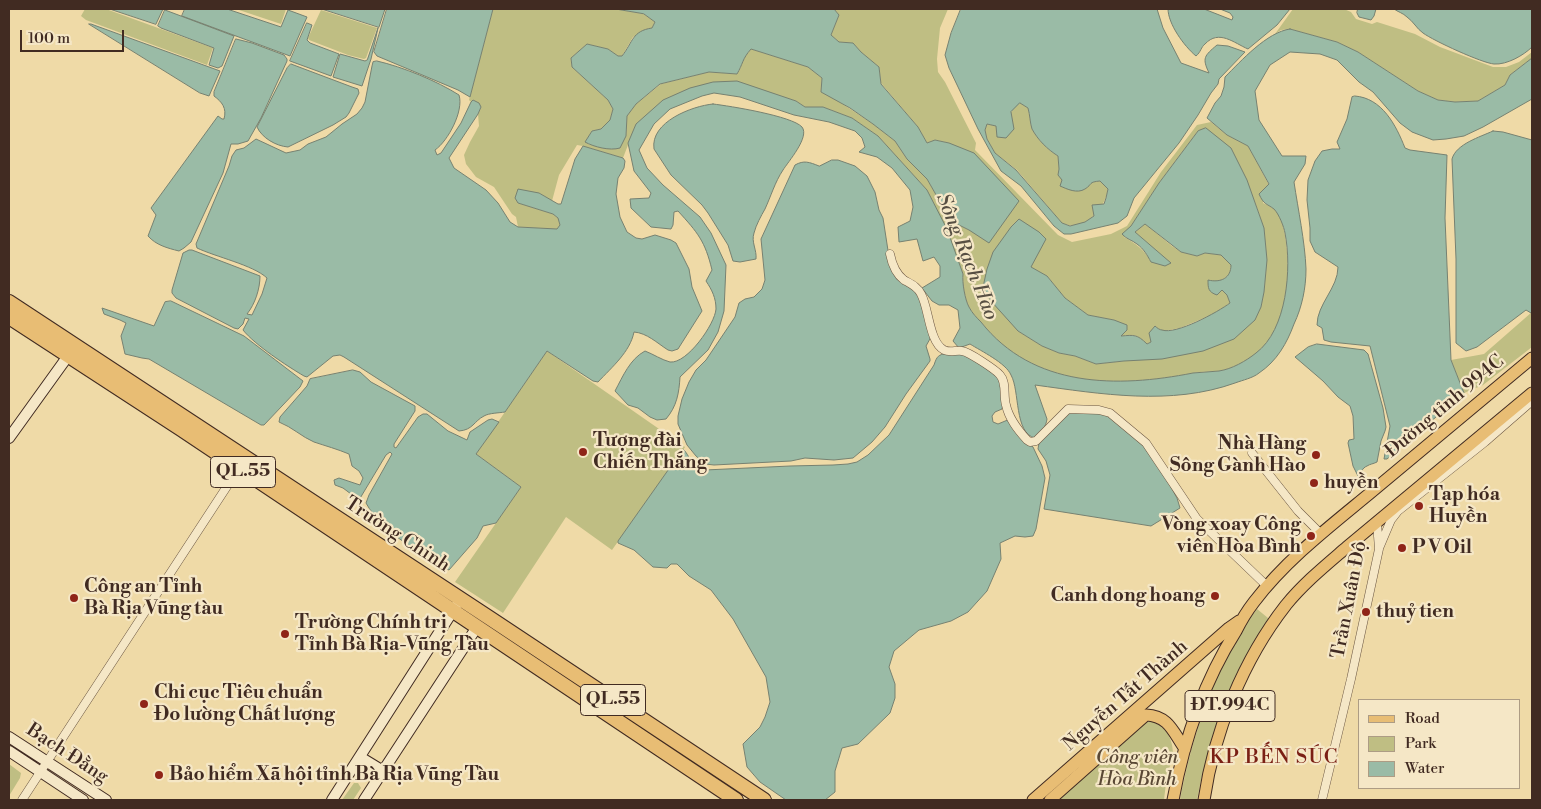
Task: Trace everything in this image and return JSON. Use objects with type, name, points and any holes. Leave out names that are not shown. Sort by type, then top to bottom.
[{"type":"highway","name":"Trường Chinh","points":[[9,302],[72,351],[239,468],[457,605],[485,615],[764,800]]},
{"type":"highway","name":"Trường Chinh","points":[[9,317],[72,351],[457,605],[477,627],[736,800]]},
{"type":"main road","name":"Đường tỉnh 994C","points":[[1173,800],[1192,722],[1207,683],[1226,646],[1253,603],[1267,586],[1321,534],[1532,358]]},
{"type":"main road","name":"ĐT.994C","points":[[1204,800],[1222,725],[1243,677],[1254,655],[1276,620],[1297,593],[1317,573],[1532,393]]},
{"type":"main road","name":"Nguyễn Tất Thành","points":[[1050,800],[1229,628],[1243,619]]},
{"type":"main road","name":"Nguyễn Tất Thành","points":[[1142,711],[1163,719],[1185,749]]},
{"type":"main road","name":"Nguyễn Tất Thành","points":[[1033,800],[1142,711]]},
{"type":"street","points":[[890,254],[896,271],[904,280],[920,292],[932,331],[941,348],[948,351],[965,351],[1002,377],[1008,412],[1014,424],[1027,440],[1030,442],[1036,441],[1068,409],[1099,410],[1110,413],[1146,443],[1178,493],[1204,528],[1236,555],[1267,586]]},
{"type":"street","points":[[9,438],[72,351]]},
{"type":"street","points":[[1379,549],[1391,520],[1398,512],[1485,442],[1532,401]]},
{"type":"street","points":[[1252,453],[1298,511],[1321,534]]},
{"type":"street","points":[[22,800],[239,468]]},
{"type":"street","name":"Trần Xuân Độ","points":[[1322,800],[1379,549],[1377,523]]},
{"type":"street","points":[[332,800],[457,605]]},
{"type":"street","points":[[364,800],[485,615]]},
{"type":"street","name":"Bạch Đằng","points":[[9,737],[106,800]]},
{"type":"street","name":"Bạch Đằng","points":[[9,751],[83,800]]},
{"type":"street","points":[[360,757],[383,771]]},
{"type":"green space","points":[[85,9],[106,9],[213,48],[207,65],[86,20],[81,16]]},
{"type":"green space","points":[[236,9],[286,9],[281,24]]},
{"type":"green space","points":[[493,9],[616,9],[644,14],[655,22],[652,28],[633,37],[622,56],[618,56],[608,49],[587,44],[571,58],[572,67],[608,100],[613,109],[610,120],[601,129],[592,131],[586,141],[590,145],[626,136],[627,116],[636,104],[661,84],[709,72],[737,74],[743,58],[751,49],[808,67],[822,78],[821,92],[832,97],[873,124],[895,141],[907,159],[927,179],[951,221],[969,230],[949,143],[936,140],[927,143],[918,127],[881,83],[879,67],[853,43],[839,42],[831,35],[839,15],[834,9],[948,9],[940,28],[937,59],[938,72],[976,143],[975,150],[1058,235],[1072,242],[1111,234],[1127,226],[1161,172],[1197,125],[1211,122],[1227,135],[1248,146],[1269,185],[1263,203],[1276,211],[1282,222],[1288,260],[1288,277],[1282,312],[1272,335],[1258,352],[1240,364],[1220,371],[1136,381],[1078,378],[1051,372],[1026,360],[1002,344],[970,309],[963,286],[963,274],[927,190],[878,136],[852,118],[823,107],[805,107],[796,101],[779,96],[713,82],[636,124],[623,158],[577,145],[559,175],[552,201],[539,193],[518,203],[553,214],[559,219],[560,225],[557,230],[518,227],[516,217],[494,187],[476,177],[466,164],[464,155],[479,126],[478,114],[481,107],[473,100],[471,102],[469,100]],"holes":[[[1198,131],[1255,203],[1263,228],[1266,254],[1265,281],[1261,307],[1124,361],[1096,364],[1042,346],[1018,331],[1019,219],[1034,259],[1030,267],[1047,276],[1065,298],[1088,315],[1114,320],[1120,336],[1134,336],[1140,338],[1146,344],[1164,331],[1180,328],[1216,313],[1230,303],[1227,295],[1216,282],[1227,276],[1231,269],[1231,265],[1221,255],[1205,253],[1197,256],[1181,252],[1145,224],[1135,232],[1170,263],[1151,262],[1139,247],[1124,237],[1159,183]]]},
{"type":"green space","points":[[1293,9],[1344,9],[1351,12],[1356,19],[1372,24],[1377,22],[1415,34],[1440,47],[1493,67],[1506,67],[1519,62],[1532,52],[1532,58],[1510,75],[1505,85],[1478,101],[1455,102],[1438,100],[1418,91],[1358,52],[1337,42],[1290,29],[1281,30],[1275,34]]},
{"type":"green space","points":[[321,10],[377,28],[366,58],[348,55],[309,40],[308,38]]},
{"type":"green space","points":[[1019,102],[1028,108],[1032,129],[1037,137],[1058,156],[1058,175],[1084,190],[1091,182],[1100,181],[1108,189],[1103,204],[1085,222],[1078,225],[1062,223],[1017,170],[995,153],[987,139],[985,130],[987,124],[1013,129],[1011,112]]},
{"type":"green space","points":[[1532,312],[1532,347],[1483,385],[1464,393],[1451,360],[1484,354]]},
{"type":"green space","points":[[547,351],[685,447],[612,550],[566,517],[503,613],[455,582],[521,487],[476,454]]},
{"type":"green space","points":[[1257,609],[1268,618],[1268,621],[1242,663],[1217,723],[1197,800],[1180,800],[1195,739],[1209,694],[1221,664]]},
{"type":"green space","name":"Công viên Hòa Bình","points":[[1150,721],[1164,729],[1170,738],[1173,748],[1164,800],[1057,800],[1144,723]]},
{"type":"green space","points":[[9,764],[21,773],[9,796]]},
{"type":"green space","points":[[354,783],[358,783],[361,788],[353,800],[342,800]]},
{"type":"water","points":[[110,9],[163,9],[156,24]]},
{"type":"water","points":[[185,9],[227,9],[281,27],[288,10],[307,17],[290,56],[182,16]]},
{"type":"water","points":[[322,9],[385,9],[379,27]]},
{"type":"water","points":[[387,9],[493,9],[470,97],[458,90],[377,56],[374,52]]},
{"type":"water","points":[[616,9],[834,9],[839,15],[831,35],[839,42],[853,43],[879,67],[881,84],[918,127],[927,143],[935,140],[949,143],[974,153],[1019,201],[989,243],[951,221],[927,179],[907,159],[895,141],[850,108],[821,92],[822,78],[808,67],[751,49],[737,74],[709,72],[660,84],[636,104],[627,116],[626,136],[620,148],[607,149],[589,144],[585,142],[592,131],[601,129],[610,120],[613,109],[608,100],[572,67],[571,58],[587,44],[608,49],[618,56],[622,56],[637,34],[645,29],[652,28],[655,22],[644,14]]},
{"type":"water","points":[[961,9],[1157,9],[1163,28],[1181,63],[1209,73],[1205,60],[1209,52],[1217,45],[1228,46],[1245,52],[1219,79],[1218,84],[1179,143],[1134,198],[1127,216],[1118,223],[1064,234],[1054,226],[1021,186],[1001,171],[978,129],[949,68],[945,55],[951,33]],"holes":[[[1020,103],[1028,108],[1031,127],[1034,133],[1043,144],[1058,156],[1058,175],[1062,180],[1060,186],[1079,191],[1092,183],[1100,181],[1108,189],[1104,204],[1092,205],[1094,216],[1085,222],[1070,226],[1062,223],[1016,170],[995,153],[987,139],[985,130],[987,124],[996,126],[997,137],[1006,138],[1014,129],[1011,112]]]},
{"type":"water","points":[[1168,9],[1204,9],[1232,20],[1233,17],[1230,13],[1220,9],[1290,9],[1277,25],[1248,49],[1221,37],[1210,40],[1196,56],[1178,34],[1171,21]]},
{"type":"water","points":[[1358,9],[1376,9],[1371,20],[1359,17]]},
{"type":"water","points":[[1394,9],[1532,9],[1532,47],[1510,61],[1499,64],[1488,63],[1429,37]]},
{"type":"water","points":[[165,10],[234,36],[222,66],[218,68],[209,65],[214,48],[158,26]]},
{"type":"water","points":[[307,23],[312,25],[307,40],[310,43],[339,54],[331,76],[290,61]]},
{"type":"water","points":[[89,24],[220,71],[209,96],[200,93]]},
{"type":"water","points":[[378,28],[362,86],[333,77],[340,54],[367,60]]},
{"type":"water","points":[[1290,29],[1337,42],[1358,52],[1418,91],[1438,100],[1455,102],[1478,101],[1505,85],[1510,75],[1532,58],[1532,99],[1464,136],[1433,140],[1412,132],[1400,123],[1373,92],[1359,82],[1337,60],[1320,54],[1290,52],[1270,65],[1255,91],[1259,120],[1282,156],[1306,156],[1305,164],[1294,182],[1304,248],[1306,276],[1297,318],[1288,338],[1281,351],[1271,363],[1254,376],[1211,390],[1161,396],[1085,392],[1035,385],[1047,419],[1044,427],[1035,438],[1028,435],[1021,420],[1011,375],[999,362],[970,344],[959,348],[953,341],[960,328],[958,310],[949,305],[939,305],[932,301],[922,288],[940,277],[940,266],[934,257],[923,261],[917,239],[899,242],[898,227],[910,221],[913,207],[910,190],[892,168],[877,157],[859,152],[865,147],[862,138],[855,131],[829,122],[794,115],[740,97],[714,93],[670,109],[654,124],[639,150],[647,168],[663,185],[700,217],[711,233],[726,265],[724,311],[718,332],[708,350],[680,377],[677,399],[666,419],[657,420],[638,408],[628,405],[615,391],[631,363],[645,351],[670,362],[684,357],[699,342],[714,316],[716,309],[714,298],[706,281],[712,270],[707,252],[696,232],[678,211],[674,212],[671,229],[651,227],[631,208],[630,199],[649,198],[651,193],[634,171],[628,143],[636,124],[663,100],[690,88],[713,82],[737,81],[796,101],[805,107],[823,107],[852,118],[878,136],[927,190],[947,229],[963,274],[965,296],[972,311],[1002,344],[1025,360],[1051,371],[1078,378],[1106,381],[1135,381],[1219,371],[1239,364],[1256,353],[1266,343],[1275,329],[1285,298],[1288,263],[1287,247],[1279,217],[1259,194],[1269,184],[1248,146],[1227,135],[1207,118],[1221,96],[1225,77],[1264,41],[1281,31]]},
{"type":"water","points":[[236,39],[284,55],[287,61],[261,118],[248,141],[231,144],[223,173],[191,242],[179,251],[158,244],[148,236],[156,215],[151,208],[218,116],[224,119],[224,108],[214,96],[214,92]]},
{"type":"water","points":[[377,61],[420,75],[459,95],[460,102],[457,117],[450,133],[435,150],[437,155],[441,153],[461,123],[471,102],[473,100],[479,103],[481,107],[478,114],[449,158],[454,168],[486,190],[498,203],[510,222],[518,227],[557,229],[560,225],[558,218],[553,214],[518,203],[515,198],[518,189],[539,193],[561,204],[575,159],[583,146],[623,158],[625,161],[624,168],[618,178],[616,194],[620,217],[627,232],[636,238],[642,239],[655,235],[676,243],[689,269],[692,287],[702,311],[678,349],[668,350],[648,336],[634,332],[625,353],[598,382],[593,381],[547,351],[505,412],[486,415],[467,429],[459,431],[340,355],[333,356],[307,377],[304,376],[272,355],[248,336],[243,330],[249,319],[245,318],[243,324],[238,329],[234,328],[176,298],[172,290],[183,253],[192,250],[260,276],[256,296],[247,314],[252,315],[267,278],[244,265],[197,248],[196,244],[232,156],[236,150],[244,148],[256,139],[286,153],[300,150],[308,144],[326,137],[357,114],[362,108],[365,102],[373,62]]},
{"type":"water","points":[[291,64],[358,89],[359,93],[346,117],[288,147],[270,141],[262,135],[257,127],[287,68]]},
{"type":"water","points":[[1355,96],[1373,102],[1387,114],[1405,148],[1447,155],[1445,218],[1451,360],[1464,393],[1387,459],[1384,459],[1390,426],[1370,346],[1324,340],[1322,328],[1317,325],[1320,310],[1335,282],[1338,267],[1315,252],[1310,241],[1307,200],[1308,180],[1315,161],[1322,151],[1340,149],[1337,142],[1347,119],[1352,97]]},
{"type":"water","points":[[713,104],[760,112],[786,119],[802,127],[804,131],[801,143],[775,184],[756,227],[753,240],[756,259],[740,262],[733,261],[728,245],[708,213],[671,175],[654,149],[655,139],[665,123],[694,108]]},
{"type":"water","points":[[1206,128],[1231,148],[1247,180],[1264,228],[1267,260],[1264,292],[1261,307],[1255,320],[1234,339],[1203,351],[1162,359],[1096,364],[1042,346],[1018,331],[991,301],[983,287],[993,252],[1019,219],[1046,239],[1031,267],[1047,276],[1065,298],[1088,315],[1114,320],[1127,325],[1127,330],[1121,336],[1135,336],[1141,338],[1147,344],[1151,342],[1149,333],[1155,326],[1158,329],[1168,331],[1187,326],[1230,303],[1227,295],[1222,290],[1217,295],[1212,293],[1208,287],[1208,280],[1221,280],[1231,270],[1231,265],[1221,255],[1205,253],[1197,256],[1181,252],[1145,224],[1135,232],[1171,263],[1165,266],[1151,262],[1142,248],[1122,234],[1131,226],[1159,183],[1198,131]]},
{"type":"water","points":[[1493,131],[1532,140],[1532,312],[1526,310],[1477,347],[1466,351],[1456,343],[1456,259],[1452,159],[1454,154],[1463,145]]},
{"type":"water","points":[[832,160],[838,160],[855,166],[867,176],[875,192],[883,218],[889,257],[895,272],[918,292],[931,337],[926,346],[930,361],[885,427],[872,442],[853,458],[834,460],[805,458],[791,461],[705,464],[687,445],[678,424],[682,399],[689,382],[735,317],[739,303],[754,297],[762,289],[765,280],[761,239],[795,165],[807,162],[819,166]]},
{"type":"water","points":[[171,301],[244,336],[303,381],[300,387],[264,425],[261,425],[149,359],[125,354],[121,336],[126,323],[104,314],[102,308],[154,326],[165,302]]},
{"type":"water","points":[[1317,344],[1364,350],[1368,354],[1383,408],[1386,427],[1377,462],[1365,467],[1358,476],[1353,466],[1348,443],[1349,440],[1354,439],[1353,416],[1350,406],[1295,357],[1308,347]]},
{"type":"water","points":[[947,353],[967,354],[999,378],[1003,404],[1002,409],[995,412],[992,416],[993,422],[998,424],[1010,419],[1025,441],[1033,447],[1042,466],[1045,478],[1036,529],[1033,536],[1015,536],[1000,543],[1001,559],[987,591],[968,612],[951,621],[919,630],[894,651],[889,667],[895,684],[895,698],[890,713],[858,744],[842,748],[835,771],[835,792],[825,800],[786,800],[760,782],[747,767],[743,744],[760,727],[770,702],[766,677],[733,619],[711,590],[689,576],[677,564],[671,564],[667,568],[653,567],[634,550],[618,543],[618,541],[683,449],[696,468],[705,470],[833,465],[857,462],[868,455],[889,435],[937,358]]},
{"type":"water","points":[[353,370],[360,372],[371,382],[415,406],[415,411],[394,444],[396,448],[418,417],[423,414],[427,414],[448,431],[467,440],[470,432],[488,420],[492,419],[499,422],[476,454],[521,487],[496,523],[483,526],[477,538],[449,570],[409,546],[390,531],[381,523],[366,503],[392,454],[390,452],[386,455],[359,500],[343,488],[335,485],[334,480],[339,478],[360,485],[363,478],[359,471],[352,466],[349,454],[314,442],[279,422],[280,417],[307,386],[310,379]]},
{"type":"water","points":[[1068,413],[1107,414],[1150,453],[1177,498],[1180,508],[1151,526],[1044,509],[1050,475],[1046,461],[1038,449],[1039,443]]},
{"type":"place","name":"Tượng đài Chiến Thắng","points":[[583,452]]},
{"type":"place","name":"Nhà Hàng Sông Gành Hào","points":[[1316,455]]},
{"type":"place","name":"huyền","points":[[1314,483]]},
{"type":"place","name":"Tạp hóa Huyền","points":[[1419,506]]},
{"type":"place","name":"Vòng xoay Công viên Hòa Bình","points":[[1311,536]]},
{"type":"place","name":"P V Oil","points":[[1402,548]]},
{"type":"place","name":"Canh dong hoang","points":[[1215,596]]},
{"type":"place","name":"Công an Tỉnh Bà Rịa Vũng tàu","points":[[74,598]]},
{"type":"place","name":"thuỷ tien","points":[[1366,612]]},
{"type":"place","name":"Trường Chính trị Tỉnh Bà Rịa-Vũng Tàu","points":[[285,634]]},
{"type":"place","name":"Chi cục Tiêu chuẩn Đo lường Chất lượng","points":[[144,704]]},
{"type":"place","name":"Bảo hiểm Xã hội tỉnh Bà Rịa Vũng Tàu","points":[[159,775]]},
{"type":"district","name":"KP BẾN SÚC","points":[[1274,758]]},
{"type":"water label","name":"Sông Rạch Hào","points":[[966,257]]}]
